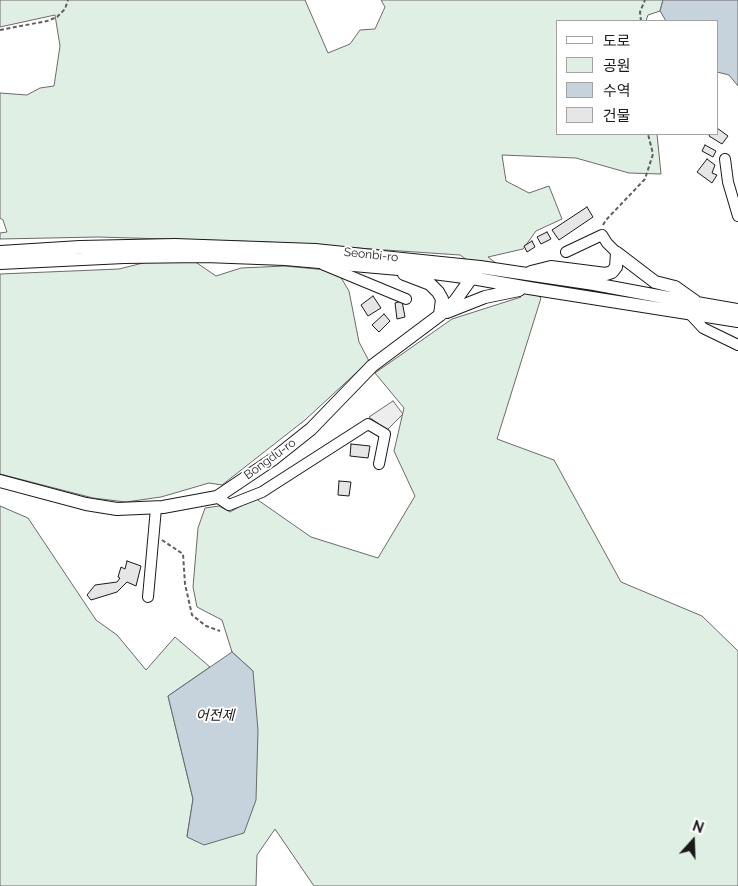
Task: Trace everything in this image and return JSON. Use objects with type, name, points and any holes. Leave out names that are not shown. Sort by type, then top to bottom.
[{"type":"main road","name":"Seonbi-ro","points":[[0,252],[175,245],[246,246],[315,250],[480,267],[594,284],[738,321]]},
{"type":"main road","points":[[526,274],[552,267],[606,274],[612,272],[616,267],[617,253]]},
{"type":"main road","points":[[617,253],[655,282],[675,287],[694,309]]},
{"type":"main road","name":"Seonbi-ro","points":[[0,263],[124,257],[196,256],[284,259],[380,267],[472,278],[529,288],[694,309],[738,310]]},
{"type":"main road","points":[[380,267],[430,284],[442,299],[440,314],[485,297],[529,288]]},
{"type":"main road","name":"Bongdu-ro","points":[[0,481],[86,504],[117,509],[156,508],[217,497],[272,460],[311,429],[372,366],[455,301],[480,267]]},
{"type":"street","points":[[725,159],[728,182],[738,216]]},
{"type":"street","points":[[566,252],[602,235],[617,253]]},
{"type":"street","points":[[319,262],[406,299]]},
{"type":"street","points":[[694,309],[703,328],[738,345]]},
{"type":"street","points":[[217,497],[229,506],[262,492],[368,424],[385,434],[379,464]]},
{"type":"street","points":[[148,597],[156,508]]},
{"type":"path","points":[[0,30],[48,21],[57,17],[65,9],[68,0]]},
{"type":"path","points":[[641,20],[640,12],[645,0]]},
{"type":"path","points":[[602,235],[602,228],[606,220],[645,179],[653,154],[648,135]]},
{"type":"path","points":[[154,535],[183,554],[185,584],[192,615],[206,626],[220,631]]},
{"type":"green space","points":[[0,0],[305,0],[328,53],[350,44],[360,30],[375,29],[385,7],[381,0],[663,0],[660,11],[648,15],[646,20],[556,20],[556,135],[657,135],[661,174],[629,173],[576,158],[502,155],[506,181],[529,193],[549,186],[562,219],[536,231],[523,249],[488,257],[541,298],[497,439],[554,460],[621,582],[702,616],[738,651],[738,886],[314,886],[275,829],[257,855],[256,886],[0,886],[0,506],[28,518],[96,620],[117,635],[146,670],[175,637],[210,667],[168,696],[193,799],[187,836],[253,671],[232,652],[222,620],[197,607],[193,587],[198,528],[205,508],[219,506],[230,512],[255,498],[311,537],[378,558],[415,496],[394,451],[404,408],[375,373],[452,319],[521,297],[460,255],[267,242],[98,237],[0,239],[0,233],[7,232],[3,220],[0,218],[0,93],[27,95],[40,88],[54,86],[60,46],[55,15],[0,27]]},
{"type":"green space","points":[[194,261],[216,276],[241,268],[285,266],[337,271],[349,291],[359,342],[369,361],[305,420],[222,485],[209,483],[161,497],[126,502],[93,498],[0,474],[0,274],[119,269],[147,262]]},
{"type":"shaded area","points":[[393,401],[403,414],[387,430],[369,417]]},
{"type":"water","points":[[663,0],[738,0],[738,86],[729,75],[718,72],[718,20],[665,20],[660,11]]},
{"type":"water","name":"어전제","points":[[232,652],[253,671],[258,730],[256,800],[244,833],[204,845],[187,837],[193,799],[168,696]]},
{"type":"building","points":[[718,129],[728,136],[722,144],[709,136],[718,135]]},
{"type":"building","points":[[705,145],[716,151],[713,157],[702,151]]},
{"type":"building","points":[[707,159],[715,165],[712,173],[717,175],[712,183],[697,172]]},
{"type":"building","points":[[587,207],[593,217],[559,240],[552,230]]},
{"type":"building","points":[[547,232],[551,239],[541,244],[537,237]]},
{"type":"building","points":[[532,241],[535,247],[527,252],[524,246]]},
{"type":"building","points":[[373,296],[381,308],[368,316],[361,305]]},
{"type":"building","points":[[402,301],[405,317],[397,319],[395,303]]},
{"type":"building","points":[[384,314],[390,321],[379,332],[372,325]]},
{"type":"building","points":[[351,444],[370,446],[368,458],[350,456]]},
{"type":"building","points":[[339,481],[351,482],[349,496],[338,495]]},
{"type":"building","points":[[127,561],[141,566],[136,586],[127,582],[117,592],[91,600],[87,595],[95,585],[117,582],[120,578],[118,577],[121,567],[125,569]]}]
